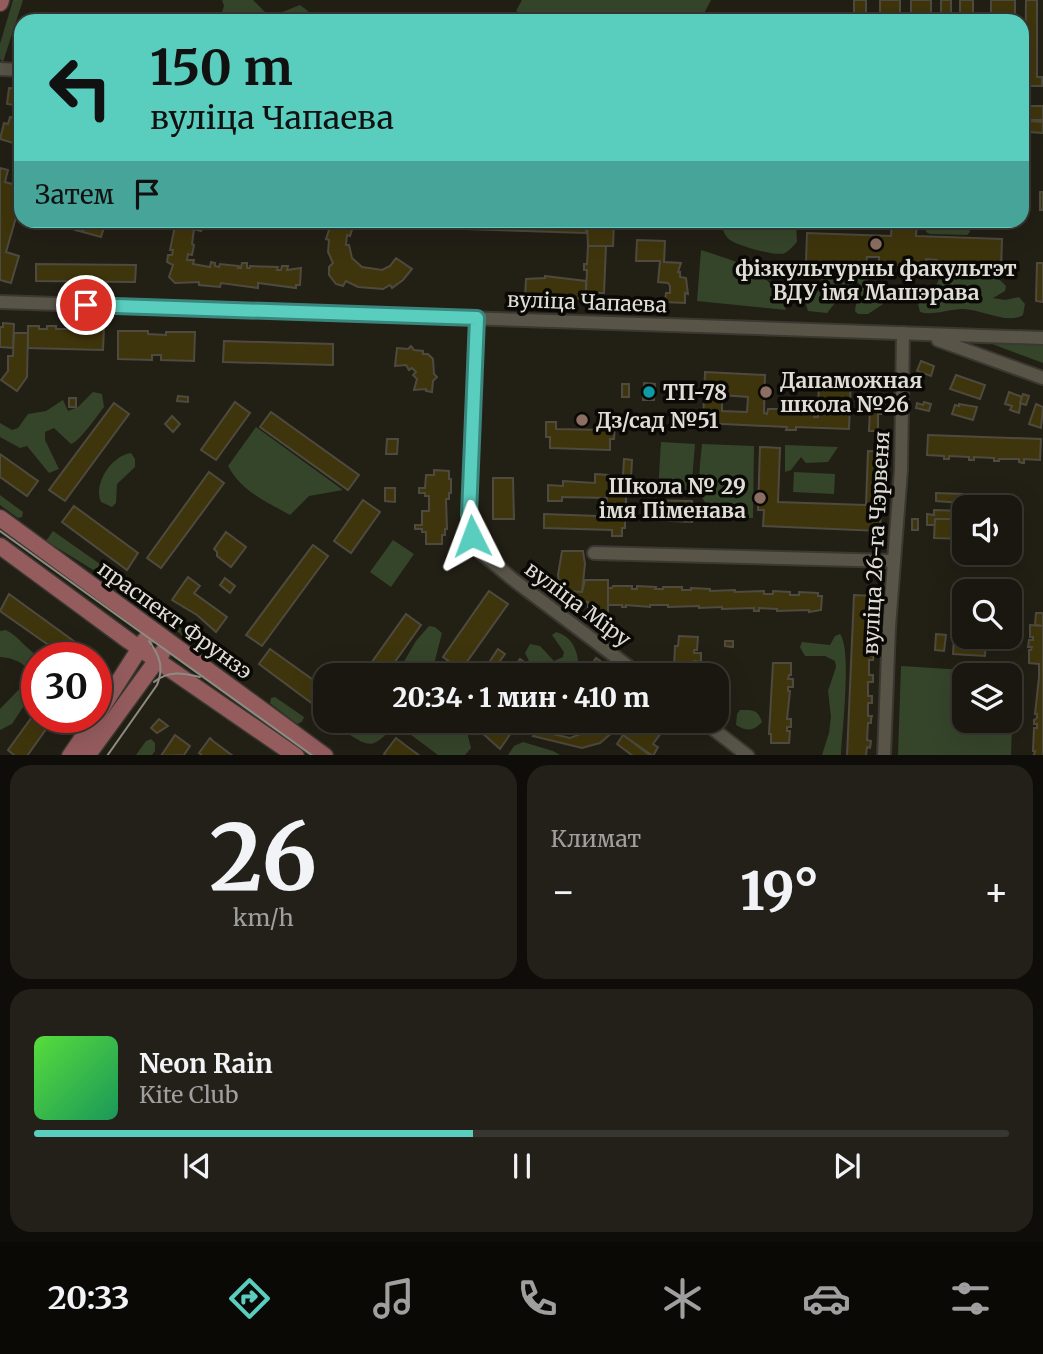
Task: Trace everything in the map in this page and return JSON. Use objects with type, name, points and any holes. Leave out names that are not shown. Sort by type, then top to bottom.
[{"type":"main road","name":"праспект Фрунзэ","points":[[0,518],[325,755]]},
{"type":"main road","name":"праспект Фрунзэ","points":[[0,546],[139,649],[296,755]]},
{"type":"main road","points":[[112,692],[152,630]]},
{"type":"main road","points":[[88,755],[170,642]]},
{"type":"main road","points":[[71,755],[85,733]]},
{"type":"street","name":"вуліца Чапаева","points":[[1,302],[1043,338]]},
{"type":"street","name":"вуліца Міру","points":[[477,318],[469,515],[472,536],[480,551],[515,581],[624,663]]},
{"type":"street","name":"вуліца 26-га Чэрвеня","points":[[884,755],[901,470],[903,333]]},
{"type":"street","points":[[926,336],[1043,379]]},
{"type":"street","points":[[594,553],[894,561]]},
{"type":"street","points":[[719,733],[748,755]]},
{"type":"green space","points":[[13,0],[23,0],[18,14],[14,14],[14,28],[3,62],[0,59],[0,44]]},
{"type":"green space","points":[[222,0],[253,0],[267,14],[221,14],[224,6]]},
{"type":"green space","points":[[522,0],[711,0],[704,14],[522,14],[516,11]]},
{"type":"green space","points":[[300,5],[308,11],[307,14],[278,14]]},
{"type":"green space","points":[[723,228],[796,228],[797,242],[785,253],[774,254],[741,245],[728,238]]},
{"type":"green space","points":[[926,228],[969,228],[970,232],[967,235],[926,232]]},
{"type":"green space","points":[[701,250],[741,264],[762,276],[779,296],[786,310],[697,301]]},
{"type":"green space","points":[[812,270],[862,271],[868,276],[869,294],[884,299],[883,304],[868,314],[858,314],[855,311],[859,283],[855,283],[844,300],[835,303],[827,313],[808,311],[805,301],[823,288],[821,278],[812,277],[810,274]]},
{"type":"green space","points":[[945,276],[998,278],[1006,286],[1005,291],[993,298],[1005,300],[1019,297],[1025,304],[1023,315],[1010,318],[963,309],[920,312],[918,304],[935,298],[934,290],[939,279]]},
{"type":"green space","points":[[987,342],[1043,342],[1043,363]]},
{"type":"green space","points":[[93,392],[102,394],[104,407],[75,442],[71,444],[54,428],[45,432],[45,440],[59,469],[49,473],[27,446],[20,448],[0,437],[0,423],[12,430],[18,428],[28,414],[46,411],[63,400],[68,411],[78,407]]},
{"type":"green space","points":[[256,427],[343,490],[309,496],[290,515],[255,495],[240,483],[228,466]]},
{"type":"green space","points":[[661,442],[695,444],[691,493],[658,491]]},
{"type":"green space","points":[[702,444],[754,446],[753,518],[733,517],[709,508],[700,489]]},
{"type":"green space","points":[[785,445],[838,447],[828,462],[806,463],[801,457],[791,470],[785,472]]},
{"type":"green space","points":[[131,453],[135,459],[135,467],[117,484],[116,503],[112,507],[101,502],[100,487],[106,472],[117,459]]},
{"type":"green space","points":[[794,472],[835,474],[834,494],[793,492]]},
{"type":"green space","points":[[0,495],[23,512],[22,517],[18,518],[0,505]]},
{"type":"green space","points":[[53,531],[100,564],[95,571],[46,541]]},
{"type":"green space","points":[[393,540],[414,554],[391,587],[370,572]]},
{"type":"green space","points":[[166,615],[202,641],[198,646],[161,620]]},
{"type":"green space","points":[[429,626],[442,633],[434,663],[403,663]]},
{"type":"green space","points":[[6,630],[22,642],[21,664],[0,657],[0,631]]},
{"type":"green space","points":[[556,632],[572,643],[578,663],[530,663],[525,653],[530,644],[540,646],[554,661],[563,657],[564,652],[552,635]]},
{"type":"green space","points":[[840,634],[844,643],[846,673],[841,755],[822,755],[829,733],[831,717],[828,691],[836,667],[835,661],[825,656],[805,656],[800,647],[802,642],[830,645],[835,636]]},
{"type":"green space","points":[[901,666],[952,669],[952,733],[1012,733],[1011,755],[898,755]]},
{"type":"green space","points":[[21,687],[21,710],[12,724],[0,730],[0,709]]},
{"type":"green space","points":[[275,697],[304,717],[302,722],[297,724],[270,703],[271,698]]},
{"type":"green space","points":[[740,710],[754,711],[762,722],[750,730],[736,725]]},
{"type":"green space","points":[[348,733],[387,733],[371,744]]},
{"type":"green space","points":[[408,733],[467,733],[471,748],[465,755],[438,755]]},
{"type":"green space","points":[[151,739],[155,743],[152,755],[136,755],[146,741]]},
{"type":"green space","points":[[523,742],[560,755],[508,755],[514,746]]},
{"type":"building","points":[[854,0],[866,0],[866,14],[854,14]]},
{"type":"building","points":[[880,0],[900,0],[900,14],[880,14]]},
{"type":"building","points":[[911,0],[931,0],[931,14],[911,14]]},
{"type":"building","points":[[941,0],[951,0],[951,14],[941,14]]},
{"type":"building","points":[[960,0],[973,0],[973,14],[960,14]]},
{"type":"building","points":[[991,0],[1015,0],[1015,14],[991,14]]},
{"type":"building","points":[[1026,0],[1037,0],[1037,77],[1042,77],[1042,86],[1029,86],[1029,14],[1026,14]]},
{"type":"building","points":[[9,88],[14,88],[14,105],[7,104]]},
{"type":"building","points":[[1029,106],[1043,106],[1043,120],[1029,120]]},
{"type":"building","points":[[10,117],[14,118],[13,143],[0,139],[4,123],[8,124]]},
{"type":"building","points":[[1029,121],[1043,122],[1043,133],[1029,132]]},
{"type":"building","points":[[0,168],[8,170],[5,182],[14,184],[14,224],[6,252],[19,256],[11,283],[0,280]]},
{"type":"building","points":[[1040,192],[1043,192],[1043,210],[1040,210]]},
{"type":"building","points":[[84,228],[104,228],[101,237],[83,232]]},
{"type":"building","points":[[175,228],[202,228],[201,231],[194,229],[192,255],[188,254],[187,260],[194,260],[193,264],[210,267],[211,262],[219,267],[220,264],[241,268],[242,263],[247,263],[247,268],[301,268],[300,285],[296,285],[296,288],[258,283],[258,288],[221,283],[220,287],[199,285],[199,282],[175,283],[169,277],[173,265],[167,262],[168,255],[172,255],[173,250],[170,250]]},
{"type":"building","points":[[330,228],[353,228],[350,236],[347,235],[346,245],[349,245],[352,258],[362,267],[382,270],[390,266],[396,258],[412,269],[392,288],[390,285],[383,289],[358,287],[346,281],[343,286],[336,284],[329,275],[329,267],[333,263],[328,252],[329,240],[326,239]]},
{"type":"building","points":[[437,228],[586,228],[586,233]]},
{"type":"building","points":[[587,228],[614,228],[613,246],[588,246]]},
{"type":"building","points":[[892,228],[916,228],[916,236],[1002,239],[1001,271],[937,269],[937,260],[926,259],[926,267],[879,265],[879,257],[867,257],[866,265],[806,263],[807,233],[891,236]]},
{"type":"building","points":[[637,240],[665,241],[664,262],[681,263],[678,272],[680,277],[686,278],[688,294],[685,293],[685,303],[665,302],[670,286],[668,283],[658,282],[660,261],[636,261]]},
{"type":"building","points":[[588,246],[606,246],[604,293],[586,293],[587,270],[584,270],[584,264],[587,264]]},
{"type":"building","points":[[1037,263],[1043,263],[1043,302],[1036,301]]},
{"type":"building","points":[[36,264],[136,265],[135,282],[36,281]]},
{"type":"building","points":[[545,276],[586,281],[586,299],[525,297],[526,279]]},
{"type":"building","points":[[3,323],[14,324],[13,348],[0,347],[0,327],[3,327]]},
{"type":"building","points":[[28,326],[39,326],[39,329],[56,326],[56,329],[78,329],[78,326],[87,326],[87,330],[104,327],[103,350],[28,348]]},
{"type":"building","points":[[118,331],[148,331],[148,334],[166,335],[166,332],[195,332],[194,361],[161,360],[161,355],[152,355],[152,360],[118,359]]},
{"type":"building","points":[[14,333],[28,333],[27,377],[17,391],[1,380],[8,371],[8,356],[13,356]]},
{"type":"building","points":[[224,341],[333,344],[333,365],[223,362]]},
{"type":"building","points":[[411,346],[433,359],[434,374],[437,377],[433,381],[432,392],[426,389],[414,390],[417,379],[413,375],[416,372],[412,368],[409,370],[406,365],[395,366],[397,348],[408,349]]},
{"type":"building","points":[[921,361],[934,366],[931,376],[917,371]]},
{"type":"building","points":[[705,372],[765,375],[764,413],[767,414],[768,409],[782,409],[782,405],[801,406],[800,410],[815,411],[814,417],[818,417],[819,377],[851,378],[849,429],[796,427],[796,430],[786,430],[787,427],[703,423]],"holes":[[[722,395],[748,397],[747,412],[722,411]]]},
{"type":"building","points":[[956,375],[985,385],[980,399],[950,389]]},
{"type":"building","name":"ТП-78","points":[[644,383],[655,384],[654,400],[643,400]]},
{"type":"building","points":[[622,384],[629,384],[629,397],[622,397]]},
{"type":"building","points":[[1009,392],[1022,397],[1019,413],[1010,410],[1012,406],[1005,404]]},
{"type":"building","points":[[1023,394],[1029,396],[1026,405],[1020,403]]},
{"type":"building","points":[[178,396],[188,397],[188,402],[177,401]]},
{"type":"building","points":[[69,398],[76,398],[76,407],[69,407]]},
{"type":"building","points":[[235,402],[250,413],[216,460],[201,450]]},
{"type":"building","points":[[879,402],[885,402],[885,414],[878,414],[878,431],[869,431],[870,408],[879,408]]},
{"type":"building","points":[[924,402],[931,404],[929,411],[916,408],[917,403],[923,405]]},
{"type":"building","points":[[114,403],[129,414],[65,501],[49,490]]},
{"type":"building","points":[[1036,404],[1043,407],[1041,428],[1029,424]]},
{"type":"building","points":[[955,405],[977,407],[973,420],[952,414]]},
{"type":"building","points":[[271,412],[359,475],[348,490],[260,427]]},
{"type":"building","points":[[172,416],[180,424],[173,432],[165,424]]},
{"type":"building","points":[[546,422],[556,422],[556,429],[606,430],[606,423],[615,424],[614,439],[610,439],[610,450],[550,448],[550,437],[546,437]]},
{"type":"building","points":[[928,435],[1041,439],[1040,460],[1024,459],[1022,463],[1019,459],[994,461],[994,458],[974,457],[974,460],[969,460],[969,457],[949,456],[949,459],[944,459],[944,456],[927,455]]},
{"type":"building","points":[[387,439],[398,439],[397,454],[386,454]]},
{"type":"building","points":[[760,447],[780,448],[778,502],[866,505],[868,451],[887,452],[885,515],[881,515],[880,531],[763,526],[764,510],[758,510]]},
{"type":"building","points":[[0,454],[38,481],[27,496],[0,477]]},
{"type":"building","points":[[624,459],[632,460],[631,478],[623,477]]},
{"type":"building","points":[[434,470],[449,471],[451,493],[449,499],[446,499],[447,529],[445,535],[442,535],[442,544],[426,544],[426,532],[415,529],[415,525],[422,525],[422,511],[429,511],[429,496],[419,493],[419,488],[425,488],[426,475],[434,475]]},
{"type":"building","points":[[209,472],[224,483],[161,568],[147,558]]},
{"type":"building","points":[[595,474],[609,475],[608,490],[626,491],[626,504],[607,504],[607,498],[562,497],[562,501],[548,501],[548,485],[563,486],[563,481],[595,483]]},
{"type":"building","points":[[493,478],[513,478],[514,519],[493,519]]},
{"type":"building","points":[[385,488],[395,488],[395,502],[385,501]]},
{"type":"building","points":[[936,493],[963,494],[952,495],[952,502],[936,501]]},
{"type":"building","points":[[363,500],[380,512],[351,553],[334,541]]},
{"type":"building","points":[[649,500],[692,501],[692,522],[649,520]]},
{"type":"building","points":[[74,506],[138,553],[127,570],[62,522]]},
{"type":"building","points":[[934,510],[952,511],[952,519],[935,519],[935,525],[927,525],[927,514],[934,515]]},
{"type":"building","points":[[544,514],[625,517],[625,528],[622,528],[622,536],[612,536],[612,530],[544,528]]},
{"type":"building","points":[[912,519],[918,519],[918,530],[912,530]]},
{"type":"building","points":[[935,519],[952,519],[952,539],[934,538]]},
{"type":"building","points":[[226,532],[246,547],[231,567],[217,556],[214,549]]},
{"type":"building","points":[[313,545],[328,556],[262,646],[246,635]]},
{"type":"building","points":[[562,551],[583,551],[585,564],[582,592],[560,591],[558,575]]},
{"type":"building","points":[[188,577],[200,586],[194,593],[227,617],[216,632],[197,615],[172,600]]},
{"type":"building","points":[[225,578],[235,586],[230,593],[220,585]]},
{"type":"building","points":[[585,580],[608,580],[608,616],[596,615],[588,609],[588,602],[577,601],[567,594],[567,591],[582,592]]},
{"type":"building","points":[[632,586],[632,589],[637,589],[637,586],[656,587],[655,589],[682,587],[682,590],[691,588],[710,591],[764,591],[764,594],[773,594],[773,591],[790,592],[790,595],[799,595],[799,592],[818,593],[818,596],[822,596],[821,610],[777,611],[759,608],[759,611],[754,611],[754,608],[722,609],[668,605],[622,607],[608,605],[608,588]]},
{"type":"building","points":[[489,591],[508,604],[466,663],[451,663],[443,657]]},
{"type":"building","points":[[9,594],[75,642],[44,642],[0,611]]},
{"type":"building","points":[[854,595],[872,596],[872,609],[876,609],[876,616],[871,616],[870,631],[875,632],[874,639],[870,638],[873,660],[869,660],[869,675],[873,675],[873,682],[868,682],[868,696],[872,696],[872,703],[868,703],[868,716],[872,716],[871,723],[868,723],[867,740],[871,741],[870,748],[867,747],[866,755],[847,755]]},
{"type":"building","points":[[1036,613],[1043,613],[1043,626],[1035,625]]},
{"type":"building","points":[[406,614],[421,625],[394,663],[371,663]]},
{"type":"building","points":[[1030,625],[1043,626],[1043,755],[1034,755],[1033,751],[1034,728],[1037,728],[1034,720],[1037,718],[1035,714],[1039,664],[1029,663],[1029,650],[1032,647],[1028,647],[1029,640],[1033,640],[1033,637],[1030,637]]},
{"type":"building","points":[[936,634],[946,635],[944,651],[935,650]]},
{"type":"building","points":[[679,636],[698,637],[697,650],[694,650],[694,653],[701,653],[701,662],[674,663],[675,646],[678,646]]},
{"type":"building","points":[[725,641],[733,641],[733,647],[725,646]]},
{"type":"building","points":[[270,649],[313,680],[313,704],[259,664]]},
{"type":"building","points":[[498,649],[505,654],[498,663],[490,661]]},
{"type":"building","points":[[953,649],[985,649],[985,656],[953,654]]},
{"type":"building","points":[[773,663],[791,663],[791,675],[788,679],[793,679],[793,687],[788,687],[790,691],[787,719],[791,719],[791,727],[787,727],[787,731],[790,731],[789,743],[771,743],[769,734]]},
{"type":"building","points":[[159,719],[168,726],[157,733],[151,728]]},
{"type":"building","points":[[21,732],[43,733],[28,755],[14,755],[8,750]]},
{"type":"building","points":[[482,733],[511,733],[500,749]]},
{"type":"building","points":[[535,733],[549,733],[570,738],[583,733],[612,733],[600,743],[582,748],[533,736]]},
{"type":"building","points":[[661,733],[653,744],[658,747],[652,755],[623,735]]},
{"type":"building","points":[[175,735],[190,746],[184,755],[162,755]]},
{"type":"building","points":[[623,735],[650,755],[632,755],[617,744]]},
{"type":"building","points":[[210,738],[232,755],[202,755],[199,753]]},
{"type":"building","points":[[396,738],[419,755],[385,755]]},
{"type":"tram line","points":[[0,531],[312,755]]},
{"type":"tram line","points":[[108,755],[157,685],[160,662],[149,641]]},
{"type":"tram line","points":[[154,682],[171,674],[200,677]]},
{"type":"place","name":"фізкультурны факультэт ВДУ імя Машэрава","points":[[876,244]]},
{"type":"place","name":"ТП-78","points":[[649,392]]},
{"type":"place","name":"Дапаможная школа №26","points":[[766,392]]},
{"type":"place","name":"Дз/сад №51","points":[[582,420]]},
{"type":"place","name":"Школа № 29 імя Піменава","points":[[760,498]]},
{"type":"route","points":[[86,305],[477,318],[469,515],[472,536]]}]
